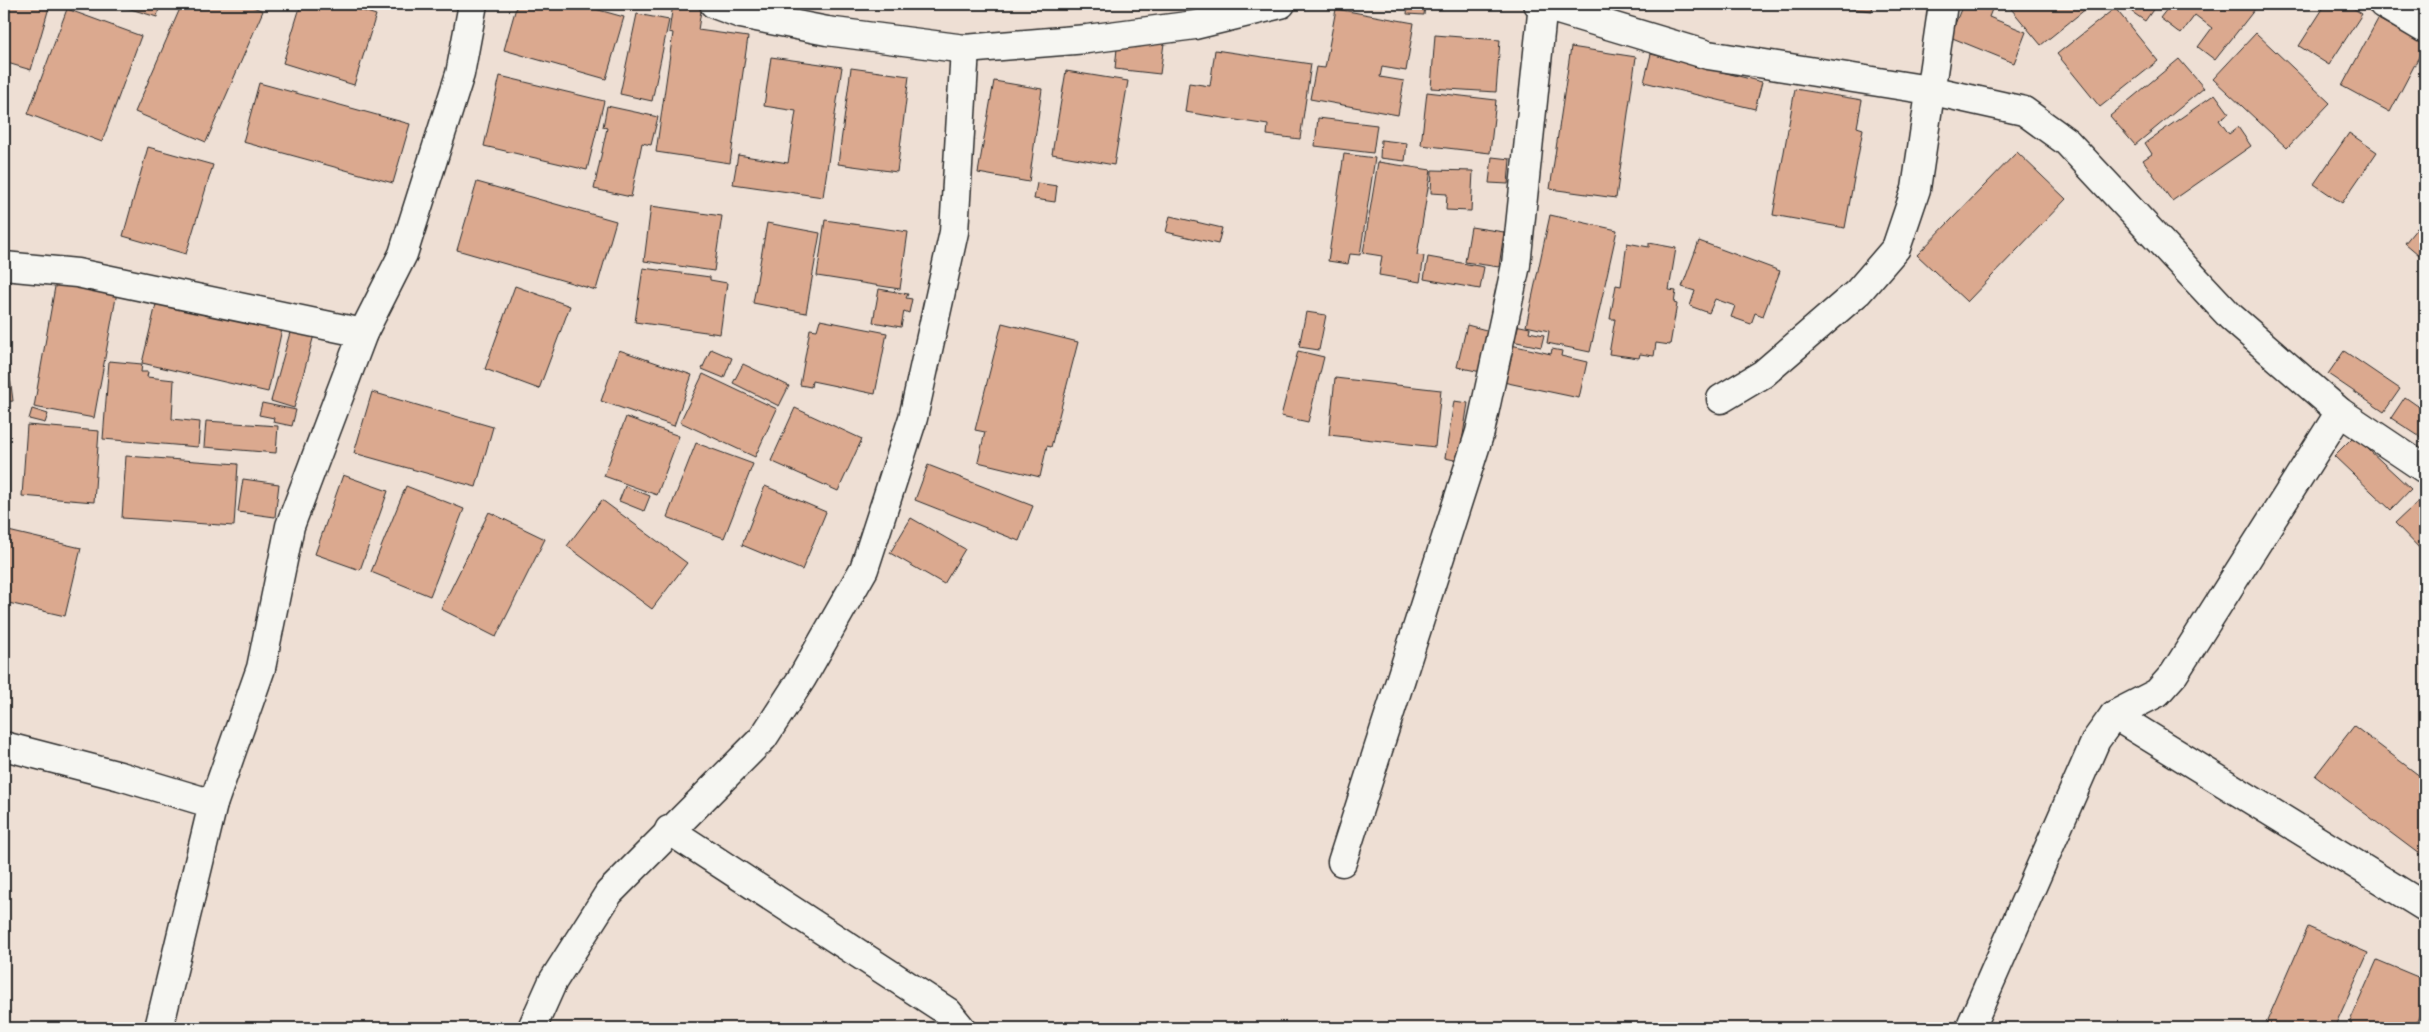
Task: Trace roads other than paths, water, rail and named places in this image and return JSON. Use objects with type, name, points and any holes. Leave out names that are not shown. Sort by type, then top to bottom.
[{"type":"street","points":[[159,1028],[214,804],[261,668],[290,526],[363,333],[402,254],[460,74],[473,4]]},
{"type":"street","points":[[714,4],[741,14],[826,31],[965,48],[1086,38],[1194,14],[1281,4]]},
{"type":"street","points":[[1538,4],[1708,55],[1929,90],[2024,112],[2067,142],[2231,317],[2340,412],[2425,469]]},
{"type":"street","points":[[1342,862],[1480,432],[1516,265],[1542,4]]},
{"type":"street","points":[[1721,399],[1763,374],[1822,324],[1858,292],[1896,248],[1916,189],[1943,4]]},
{"type":"street","points":[[2383,4],[2425,29]]},
{"type":"street","points":[[532,1028],[554,981],[609,893],[669,830],[762,738],[802,678],[864,569],[914,418],[954,232],[965,48]]},
{"type":"street","points":[[4,266],[77,273],[363,333]]},
{"type":"street","points":[[1970,1028],[2096,740],[2114,715],[2157,693],[2174,674],[2340,412]]},
{"type":"street","points":[[2114,715],[2422,900]]},
{"type":"street","points":[[4,746],[120,776],[214,804]]},
{"type":"street","points":[[669,830],[948,1012],[962,1028]]}]
